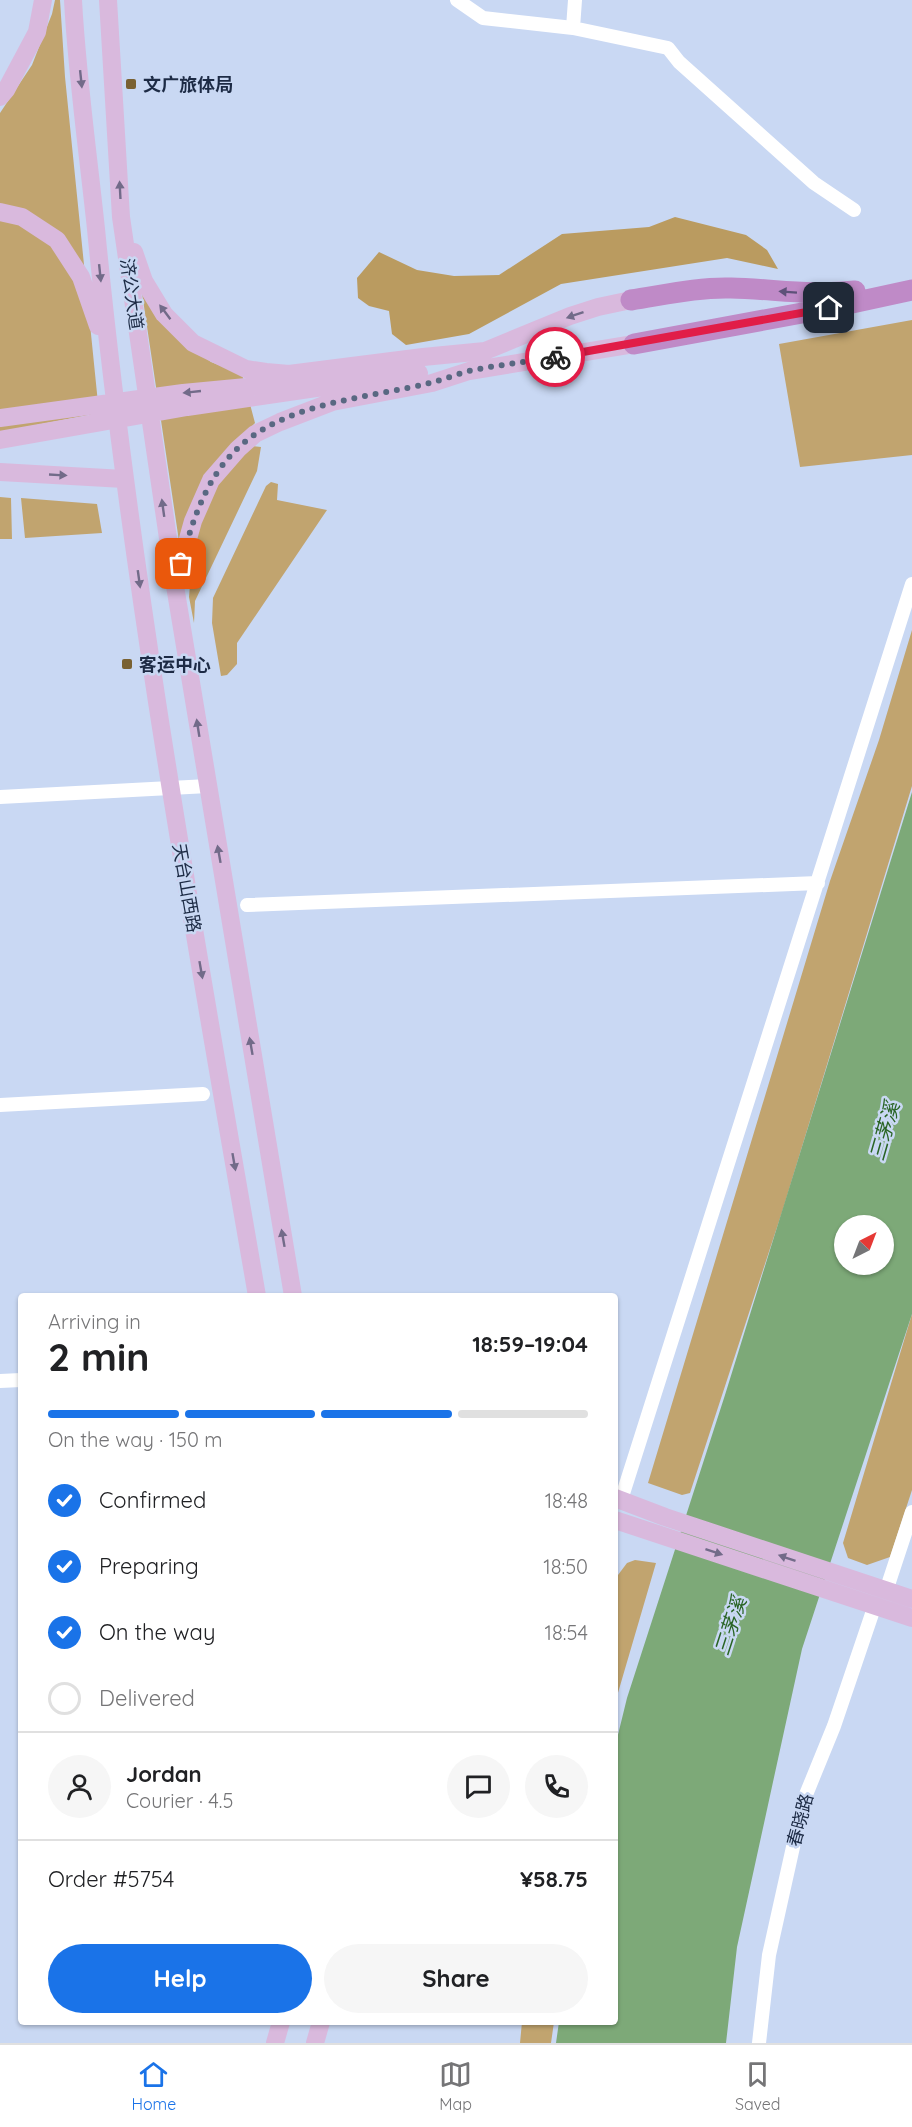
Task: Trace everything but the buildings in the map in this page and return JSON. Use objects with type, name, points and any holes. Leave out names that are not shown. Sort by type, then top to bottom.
[{"type":"highway","points":[[634,344],[829,308],[912,282]]},
{"type":"highway","points":[[631,300],[698,290],[731,288],[834,294],[912,290]]},
{"type":"main road","points":[[0,97],[6,90],[36,32],[43,0]]},
{"type":"main road","name":"济公大道","points":[[74,0],[108,358],[124,479]]},
{"type":"main road","name":"济公大道","points":[[108,0],[121,217],[175,586]]},
{"type":"main road","points":[[77,42],[110,42]]},
{"type":"main road","points":[[0,212],[22,217],[57,240],[81,277],[108,358]]},
{"type":"main road","points":[[121,217],[144,281],[164,314],[193,343],[246,369],[270,384],[318,381],[428,365],[467,363],[634,344]]},
{"type":"main road","points":[[175,586],[193,520],[211,480],[238,449],[267,429],[332,402],[432,383],[486,351],[579,313],[631,300]]},
{"type":"main road","points":[[9,439],[187,407],[270,384],[290,374],[423,357],[467,363]]},
{"type":"main road","points":[[0,418],[270,384],[431,372],[467,363]]},
{"type":"main road","points":[[0,472],[124,479]]},
{"type":"main road","name":"天台山西路","points":[[124,479],[170,788],[256,1293]]},
{"type":"main road","name":"天台山西路","points":[[175,586],[292,1293]]},
{"type":"main road","points":[[618,1499],[662,1525],[881,1598],[912,1618]]},
{"type":"main road","points":[[618,1520],[662,1525]]},
{"type":"main road","points":[[881,1598],[912,1599]]},
{"type":"main road","points":[[275,2043],[280,2025]]},
{"type":"main road","points":[[315,2043],[320,2025]]},
{"type":"street","points":[[457,0],[483,18],[573,28],[668,48],[679,62],[814,183],[854,210]]},
{"type":"street","points":[[573,28],[575,0]]},
{"type":"street","points":[[618,1499],[818,883],[912,584]]},
{"type":"street","points":[[0,797],[208,786]]},
{"type":"street","points":[[247,905],[818,883]]},
{"type":"street","points":[[0,1105],[203,1094]]},
{"type":"street","points":[[0,1381],[18,1380]]},
{"type":"street","name":"春晓路","points":[[759,2043],[769,1955],[803,1802],[834,1726],[912,1512]]},
{"type":"shaded area","points":[[55,0],[60,0],[65,77],[99,413],[0,432],[0,113],[32,65],[52,14]]},
{"type":"shaded area","points":[[675,217],[746,235],[767,250],[778,269],[727,258],[561,284],[469,334],[406,345],[392,334],[389,311],[369,306],[358,298],[357,278],[379,252],[417,270],[454,276],[499,275],[562,234],[649,227]]},
{"type":"shaded area","points":[[142,293],[184,342],[211,362],[242,374],[255,423],[215,464],[179,541]]},
{"type":"shaded area","points":[[912,320],[912,455],[800,467],[779,344]]},
{"type":"shaded area","points":[[253,446],[261,447],[257,471],[195,601],[194,623],[189,597],[193,548],[209,494],[233,461]]},
{"type":"shaded area","points":[[271,482],[278,484],[277,500],[327,510],[237,643],[237,664],[227,675],[221,676],[212,623],[213,598],[266,486]]},
{"type":"shaded area","points":[[0,497],[11,498],[12,539],[0,539]]},
{"type":"shaded area","points":[[21,498],[97,504],[102,533],[25,538]]},
{"type":"shaded area","points":[[912,630],[912,786],[783,1209],[690,1493],[682,1495],[648,1483],[830,881],[879,740]]},
{"type":"shaded area","points":[[912,1314],[912,1490],[890,1557],[867,1565],[848,1558],[843,1543]]},
{"type":"shaded area","points":[[635,1560],[656,1563],[618,1693],[618,1575],[627,1563]]},
{"type":"shaded area","points":[[522,2025],[554,2025],[551,2043],[520,2043]]},
{"type":"water","name":"三茅溪","points":[[912,792],[912,1314],[802,1649],[737,1947],[726,2043],[556,2043],[559,2025],[618,2025],[618,1735],[627,1698],[725,1395]]},
{"type":"way so far","points":[[181,564],[193,520],[211,480],[238,449],[255,434],[332,402],[432,383],[469,371],[555,357]]},
{"type":"place","name":"文广旅体局","points":[[131,84]]},
{"type":"place","name":"客运中心","points":[[127,664]]},
{"type":"route","points":[[555,357],[829,308]]}]
